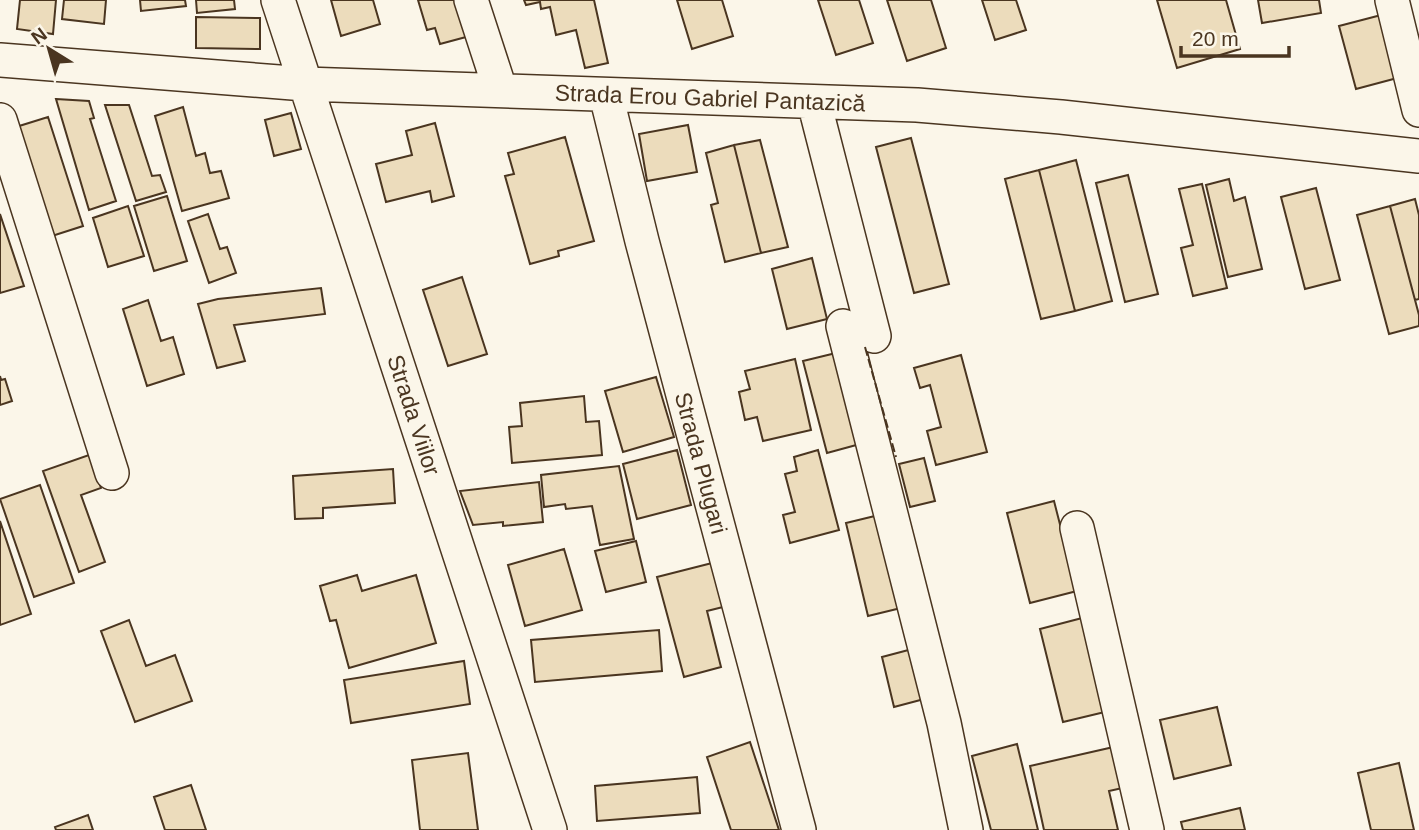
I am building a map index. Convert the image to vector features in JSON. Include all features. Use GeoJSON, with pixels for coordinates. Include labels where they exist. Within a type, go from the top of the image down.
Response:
{"type":"FeatureCollection","features":[{"type":"Feature","properties":{"kind":"street","name":"Strada Viilor"},"geometry":{"type":"LineString","coordinates":[[278,0],[550,830]]}},
{"type":"Feature","properties":{"kind":"street"},"geometry":{"type":"LineString","coordinates":[[471,0],[499,89]]}},
{"type":"Feature","properties":{"kind":"street"},"geometry":{"type":"LineString","coordinates":[[1392,0],[1419,110]]}},
{"type":"Feature","properties":{"kind":"street","name":"Strada Erou Gabriel Pantazică"},"geometry":{"type":"LineString","coordinates":[[0,60],[304,84],[917,105],[1061,117],[1419,156]]}},
{"type":"Feature","properties":{"kind":"street","name":"Strada Plugari"},"geometry":{"type":"LineString","coordinates":[[606,95],[642,241],[799,830]]}},
{"type":"Feature","properties":{"kind":"street"},"geometry":{"type":"LineString","coordinates":[[814,102],[874,336]]}},
{"type":"Feature","properties":{"kind":"street"},"geometry":{"type":"LineString","coordinates":[[0,120],[113,473]]}},
{"type":"Feature","properties":{"kind":"street"},"geometry":{"type":"LineString","coordinates":[[843,326],[944,723],[966,830]]}},
{"type":"Feature","properties":{"kind":"street"},"geometry":{"type":"LineString","coordinates":[[1077,528],[1147,830]]}},
{"type":"Feature","properties":{"kind":"building"},"geometry":{"type":"Polygon","coordinates":[[[20,0],[56,0],[53,34],[17,29],[20,0]]]}},
{"type":"Feature","properties":{"kind":"building"},"geometry":{"type":"Polygon","coordinates":[[[64,0],[106,0],[104,24],[62,19],[64,0]]]}},
{"type":"Feature","properties":{"kind":"building"},"geometry":{"type":"Polygon","coordinates":[[[140,0],[185,0],[186,6],[141,11],[140,0]]]}},
{"type":"Feature","properties":{"kind":"building"},"geometry":{"type":"Polygon","coordinates":[[[196,0],[234,0],[235,9],[197,13],[196,0]]]}},
{"type":"Feature","properties":{"kind":"building"},"geometry":{"type":"Polygon","coordinates":[[[331,0],[373,0],[380,24],[341,36],[331,0]]]}},
{"type":"Feature","properties":{"kind":"building"},"geometry":{"type":"Polygon","coordinates":[[[418,0],[455,0],[466,37],[440,44],[435,28],[427,30],[418,0]]]}},
{"type":"Feature","properties":{"kind":"building"},"geometry":{"type":"Polygon","coordinates":[[[524,0],[594,0],[608,63],[585,68],[576,30],[556,35],[550,7],[541,9],[540,2],[526,5],[524,0]]]}},
{"type":"Feature","properties":{"kind":"building"},"geometry":{"type":"Polygon","coordinates":[[[677,0],[722,0],[733,36],[692,49],[677,0]]]}},
{"type":"Feature","properties":{"kind":"building"},"geometry":{"type":"Polygon","coordinates":[[[818,0],[859,0],[873,43],[836,55],[818,0]]]}},
{"type":"Feature","properties":{"kind":"building"},"geometry":{"type":"Polygon","coordinates":[[[887,0],[931,0],[946,48],[907,61],[887,0]]]}},
{"type":"Feature","properties":{"kind":"building"},"geometry":{"type":"Polygon","coordinates":[[[982,0],[1016,0],[1026,30],[995,40],[982,0]]]}},
{"type":"Feature","properties":{"kind":"building"},"geometry":{"type":"Polygon","coordinates":[[[1157,0],[1226,0],[1240,49],[1177,68],[1157,0]]]}},
{"type":"Feature","properties":{"kind":"building"},"geometry":{"type":"Polygon","coordinates":[[[1258,0],[1319,0],[1321,13],[1262,23],[1258,0]]]}},
{"type":"Feature","properties":{"kind":"building"},"geometry":{"type":"Polygon","coordinates":[[[1385,14],[1401,77],[1356,89],[1339,26],[1385,14]]]}},
{"type":"Feature","properties":{"kind":"building"},"geometry":{"type":"Polygon","coordinates":[[[196,17],[260,18],[260,49],[196,48],[196,17]]]}},
{"type":"Feature","properties":{"kind":"building"},"geometry":{"type":"Polygon","coordinates":[[[56,99],[89,101],[94,118],[90,119],[116,201],[89,210],[56,99]]]}},
{"type":"Feature","properties":{"kind":"building"},"geometry":{"type":"Polygon","coordinates":[[[105,105],[129,105],[152,176],[160,175],[166,192],[136,201],[105,105]]]}},
{"type":"Feature","properties":{"kind":"building"},"geometry":{"type":"Polygon","coordinates":[[[183,107],[196,156],[205,153],[210,173],[221,171],[229,198],[182,211],[155,116],[183,107]]]}},
{"type":"Feature","properties":{"kind":"building"},"geometry":{"type":"Polygon","coordinates":[[[291,113],[301,149],[274,156],[265,120],[291,113]]]}},
{"type":"Feature","properties":{"kind":"building"},"geometry":{"type":"Polygon","coordinates":[[[48,117],[83,226],[52,236],[16,127],[48,117]]]}},
{"type":"Feature","properties":{"kind":"building"},"geometry":{"type":"Polygon","coordinates":[[[435,123],[454,196],[432,202],[430,191],[386,202],[376,164],[412,155],[406,131],[435,123]]]}},
{"type":"Feature","properties":{"kind":"building"},"geometry":{"type":"Polygon","coordinates":[[[688,125],[697,172],[647,181],[639,134],[688,125]]]}},
{"type":"Feature","properties":{"kind":"building"},"geometry":{"type":"Polygon","coordinates":[[[565,137],[594,241],[558,251],[559,256],[530,264],[505,176],[514,174],[508,153],[565,137]]]}},
{"type":"Feature","properties":{"kind":"building"},"geometry":{"type":"Polygon","coordinates":[[[911,138],[949,284],[914,293],[876,147],[911,138]]]}},
{"type":"Feature","properties":{"kind":"building"},"geometry":{"type":"Polygon","coordinates":[[[760,140],[788,247],[761,253],[734,145],[760,140]]]}},
{"type":"Feature","properties":{"kind":"building"},"geometry":{"type":"Polygon","coordinates":[[[734,145],[761,253],[725,262],[711,205],[718,203],[706,153],[734,145]]]}},
{"type":"Feature","properties":{"kind":"building"},"geometry":{"type":"Polygon","coordinates":[[[1076,160],[1112,301],[1075,311],[1039,170],[1076,160]]]}},
{"type":"Feature","properties":{"kind":"building"},"geometry":{"type":"Polygon","coordinates":[[[1039,170],[1075,311],[1041,319],[1005,179],[1039,170]]]}},
{"type":"Feature","properties":{"kind":"building"},"geometry":{"type":"Polygon","coordinates":[[[1128,175],[1158,294],[1125,302],[1096,183],[1128,175]]]}},
{"type":"Feature","properties":{"kind":"building"},"geometry":{"type":"Polygon","coordinates":[[[1229,179],[1234,201],[1245,197],[1262,269],[1228,277],[1206,185],[1229,179]]]}},
{"type":"Feature","properties":{"kind":"building"},"geometry":{"type":"Polygon","coordinates":[[[1202,184],[1227,288],[1193,296],[1181,248],[1193,245],[1179,189],[1202,184]]]}},
{"type":"Feature","properties":{"kind":"building"},"geometry":{"type":"Polygon","coordinates":[[[1316,188],[1340,280],[1305,289],[1281,197],[1316,188]]]}},
{"type":"Feature","properties":{"kind":"building"},"geometry":{"type":"Polygon","coordinates":[[[167,196],[187,261],[154,271],[134,206],[167,196]]]}},
{"type":"Feature","properties":{"kind":"building"},"geometry":{"type":"Polygon","coordinates":[[[1415,199],[1419,215],[1419,299],[1415,300],[1390,206],[1415,199]]]}},
{"type":"Feature","properties":{"kind":"building"},"geometry":{"type":"Polygon","coordinates":[[[128,206],[144,256],[108,267],[93,218],[128,206]]]}},
{"type":"Feature","properties":{"kind":"building"},"geometry":{"type":"Polygon","coordinates":[[[1390,206],[1419,315],[1419,326],[1389,334],[1357,215],[1390,206]]]}},
{"type":"Feature","properties":{"kind":"building"},"geometry":{"type":"Polygon","coordinates":[[[0,214],[24,286],[0,293],[0,214]]]}},
{"type":"Feature","properties":{"kind":"building"},"geometry":{"type":"Polygon","coordinates":[[[208,214],[220,249],[227,247],[236,273],[209,283],[188,221],[208,214]]]}},
{"type":"Feature","properties":{"kind":"building"},"geometry":{"type":"Polygon","coordinates":[[[812,258],[827,319],[787,329],[772,269],[812,258]]]}},
{"type":"Feature","properties":{"kind":"building"},"geometry":{"type":"Polygon","coordinates":[[[462,277],[487,354],[448,366],[423,290],[462,277]]]}},
{"type":"Feature","properties":{"kind":"building"},"geometry":{"type":"Polygon","coordinates":[[[321,288],[325,314],[234,325],[245,361],[217,368],[198,304],[218,299],[321,288]]]}},
{"type":"Feature","properties":{"kind":"building"},"geometry":{"type":"Polygon","coordinates":[[[148,300],[161,341],[173,337],[184,374],[147,386],[123,309],[148,300]]]}},
{"type":"Feature","properties":{"kind":"building"},"geometry":{"type":"Polygon","coordinates":[[[836,353],[860,444],[827,453],[803,361],[836,353]]]}},
{"type":"Feature","properties":{"kind":"building"},"geometry":{"type":"Polygon","coordinates":[[[961,355],[987,452],[936,465],[927,431],[941,427],[930,385],[920,388],[914,368],[961,355]]]}},
{"type":"Feature","properties":{"kind":"building"},"geometry":{"type":"Polygon","coordinates":[[[795,359],[811,430],[763,441],[757,417],[745,420],[739,392],[750,389],[745,371],[795,359]]]}},
{"type":"Feature","properties":{"kind":"building"},"geometry":{"type":"Polygon","coordinates":[[[0,376],[1,380],[5,379],[12,401],[0,405],[0,376]]]}},
{"type":"Feature","properties":{"kind":"building"},"geometry":{"type":"Polygon","coordinates":[[[656,377],[674,437],[623,452],[605,391],[656,377]]]}},
{"type":"Feature","properties":{"kind":"building"},"geometry":{"type":"Polygon","coordinates":[[[584,396],[586,422],[599,421],[602,455],[512,463],[509,427],[522,426],[520,403],[584,396]]]}},
{"type":"Feature","properties":{"kind":"building"},"geometry":{"type":"Polygon","coordinates":[[[677,450],[691,505],[637,519],[623,464],[677,450]]]}},
{"type":"Feature","properties":{"kind":"building"},"geometry":{"type":"Polygon","coordinates":[[[818,450],[839,530],[790,543],[783,515],[795,512],[785,474],[797,471],[794,457],[818,450]]]}},
{"type":"Feature","properties":{"kind":"building"},"geometry":{"type":"Polygon","coordinates":[[[89,455],[101,488],[81,495],[105,562],[79,572],[43,471],[89,455]]]}},
{"type":"Feature","properties":{"kind":"building"},"geometry":{"type":"Polygon","coordinates":[[[924,458],[935,501],[910,507],[899,464],[924,458]]]}},
{"type":"Feature","properties":{"kind":"building"},"geometry":{"type":"Polygon","coordinates":[[[619,466],[634,539],[600,545],[592,506],[566,509],[565,504],[544,507],[541,475],[619,466]]]}},
{"type":"Feature","properties":{"kind":"building"},"geometry":{"type":"Polygon","coordinates":[[[393,469],[395,503],[323,508],[323,518],[295,519],[293,476],[393,469]]]}},
{"type":"Feature","properties":{"kind":"building"},"geometry":{"type":"Polygon","coordinates":[[[539,482],[543,522],[503,526],[503,522],[473,525],[460,491],[539,482]]]}},
{"type":"Feature","properties":{"kind":"building"},"geometry":{"type":"Polygon","coordinates":[[[40,485],[74,583],[34,597],[0,499],[40,485]]]}},
{"type":"Feature","properties":{"kind":"building"},"geometry":{"type":"Polygon","coordinates":[[[1054,501],[1077,591],[1030,603],[1007,513],[1054,501]]]}},
{"type":"Feature","properties":{"kind":"building"},"geometry":{"type":"Polygon","coordinates":[[[879,515],[901,608],[868,616],[846,523],[879,515]]]}},
{"type":"Feature","properties":{"kind":"building"},"geometry":{"type":"Polygon","coordinates":[[[0,521],[31,614],[0,625],[0,521]]]}},
{"type":"Feature","properties":{"kind":"building"},"geometry":{"type":"Polygon","coordinates":[[[636,541],[646,582],[606,592],[595,551],[636,541]]]}},
{"type":"Feature","properties":{"kind":"building"},"geometry":{"type":"Polygon","coordinates":[[[564,549],[582,610],[525,626],[508,565],[564,549]]]}},
{"type":"Feature","properties":{"kind":"building"},"geometry":{"type":"Polygon","coordinates":[[[720,561],[731,605],[707,611],[721,667],[684,677],[657,577],[720,561]]]}},
{"type":"Feature","properties":{"kind":"building"},"geometry":{"type":"Polygon","coordinates":[[[357,575],[362,591],[416,575],[436,643],[349,668],[336,620],[330,621],[320,586],[357,575]]]}},
{"type":"Feature","properties":{"kind":"building"},"geometry":{"type":"Polygon","coordinates":[[[1086,617],[1109,711],[1063,722],[1040,629],[1086,617]]]}},
{"type":"Feature","properties":{"kind":"building"},"geometry":{"type":"Polygon","coordinates":[[[129,620],[146,666],[175,655],[192,701],[135,722],[101,631],[129,620]]]}},
{"type":"Feature","properties":{"kind":"building"},"geometry":{"type":"Polygon","coordinates":[[[659,630],[662,671],[535,682],[531,640],[659,630]]]}},
{"type":"Feature","properties":{"kind":"building"},"geometry":{"type":"Polygon","coordinates":[[[916,648],[928,698],[894,707],[882,657],[916,648]]]}},
{"type":"Feature","properties":{"kind":"building"},"geometry":{"type":"Polygon","coordinates":[[[464,661],[470,704],[351,723],[344,680],[464,661]]]}},
{"type":"Feature","properties":{"kind":"building"},"geometry":{"type":"Polygon","coordinates":[[[1217,707],[1231,765],[1174,779],[1160,720],[1217,707]]]}},
{"type":"Feature","properties":{"kind":"building"},"geometry":{"type":"Polygon","coordinates":[[[750,742],[779,830],[731,830],[707,757],[750,742]]]}},
{"type":"Feature","properties":{"kind":"building"},"geometry":{"type":"Polygon","coordinates":[[[1017,744],[1038,830],[991,830],[972,756],[1017,744]]]}},
{"type":"Feature","properties":{"kind":"building"},"geometry":{"type":"Polygon","coordinates":[[[1118,746],[1127,787],[1109,791],[1118,830],[1044,830],[1030,766],[1118,746]]]}},
{"type":"Feature","properties":{"kind":"building"},"geometry":{"type":"Polygon","coordinates":[[[468,753],[478,830],[420,830],[412,760],[468,753]]]}},
{"type":"Feature","properties":{"kind":"building"},"geometry":{"type":"Polygon","coordinates":[[[1399,763],[1414,830],[1371,830],[1358,773],[1399,763]]]}},
{"type":"Feature","properties":{"kind":"building"},"geometry":{"type":"Polygon","coordinates":[[[697,777],[700,813],[597,821],[595,786],[697,777]]]}},
{"type":"Feature","properties":{"kind":"building"},"geometry":{"type":"Polygon","coordinates":[[[191,785],[206,830],[165,830],[154,797],[191,785]]]}},
{"type":"Feature","properties":{"kind":"building"},"geometry":{"type":"Polygon","coordinates":[[[1240,808],[1245,830],[1183,830],[1181,822],[1240,808]]]}},
{"type":"Feature","properties":{"kind":"building"},"geometry":{"type":"Polygon","coordinates":[[[88,815],[93,830],[56,830],[55,827],[88,815]]]}},
{"type":"Feature","properties":{"kind":"fence"},"geometry":{"type":"LineString","coordinates":[[865,347],[896,457]]}}]}
